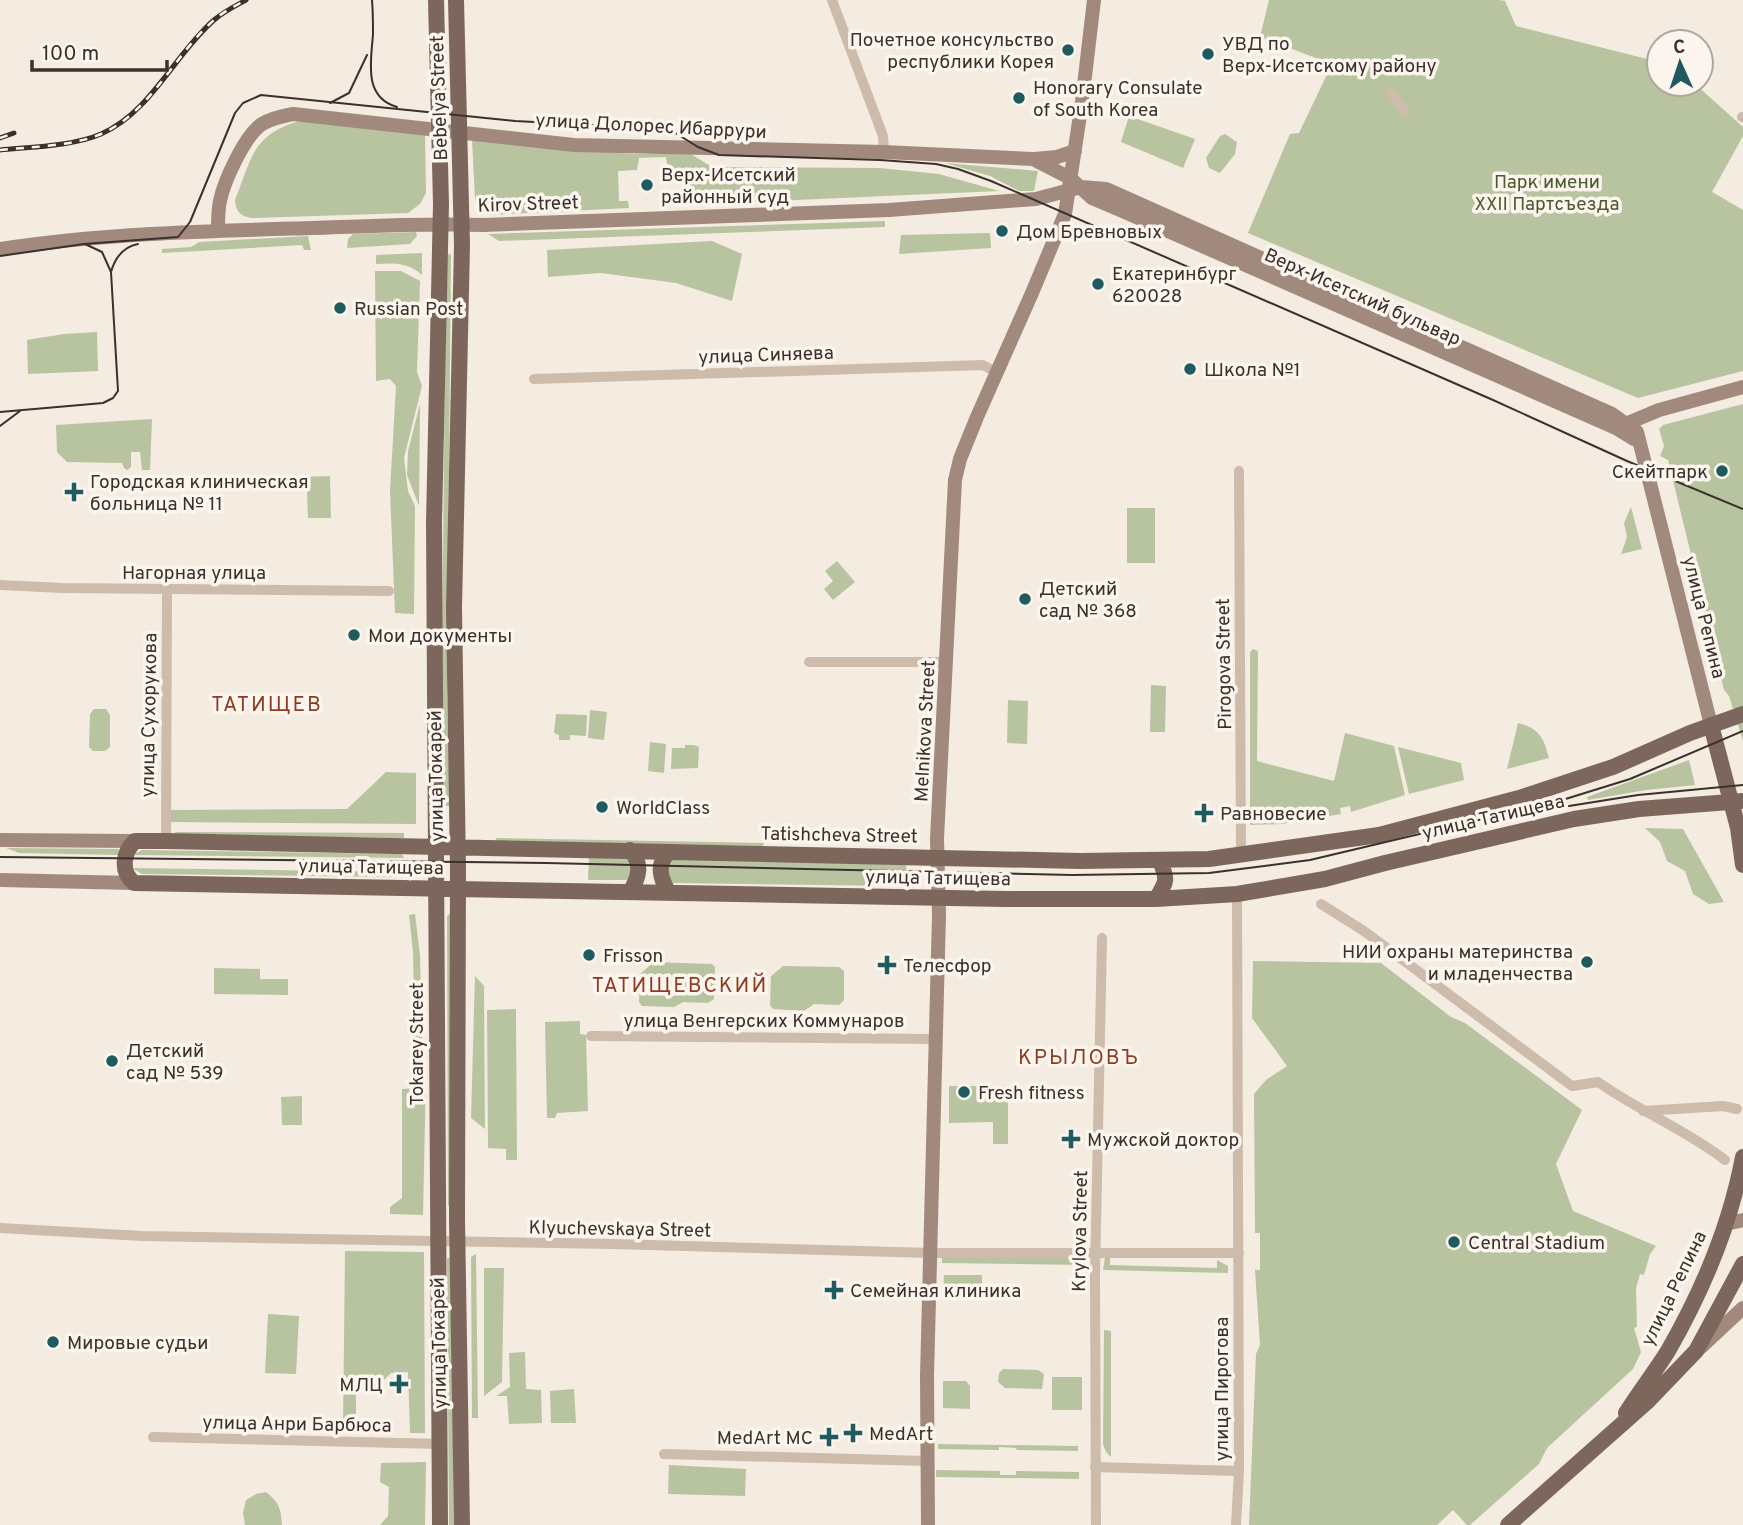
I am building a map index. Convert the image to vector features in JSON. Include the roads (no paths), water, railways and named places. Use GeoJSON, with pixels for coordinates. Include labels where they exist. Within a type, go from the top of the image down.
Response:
{"type":"FeatureCollection","features":[{"type":"Feature","properties":{"kind":"main road","name":"улица Токарей"},"geometry":{"type":"LineString","coordinates":[[435,847],[434,522],[440,224],[436,0]]}},
{"type":"Feature","properties":{"kind":"main road","name":"Bebelya Street"},"geometry":{"type":"LineString","coordinates":[[456,0],[462,194]]}},
{"type":"Feature","properties":{"kind":"main road"},"geometry":{"type":"LineString","coordinates":[[1094,0],[1075,151],[1077,172],[1090,182],[1619,421],[1743,387]]}},
{"type":"Feature","properties":{"kind":"main road","name":"улица Долорес Ибаррури"},"geometry":{"type":"LineString","coordinates":[[218,229],[220,201],[250,135],[260,125],[275,117],[293,114],[574,145],[884,152],[1038,162],[1060,191]]}},
{"type":"Feature","properties":{"kind":"main road"},"geometry":{"type":"LineString","coordinates":[[1038,162],[1075,151]]}},
{"type":"Feature","properties":{"kind":"main road"},"geometry":{"type":"LineString","coordinates":[[1065,214],[1060,203],[1060,191],[1075,151]]}},
{"type":"Feature","properties":{"kind":"main road"},"geometry":{"type":"LineString","coordinates":[[1038,162],[1051,173],[1051,186],[1060,191],[1106,189]]}},
{"type":"Feature","properties":{"kind":"main road","name":"Верх-Исетский бульвар"},"geometry":{"type":"LineString","coordinates":[[1060,191],[1092,198],[1619,421]]}},
{"type":"Feature","properties":{"kind":"main road","name":"Melnikova Street"},"geometry":{"type":"LineString","coordinates":[[928,1525],[927,1461],[939,898],[937,839],[957,469],[1065,214],[1060,191]]}},
{"type":"Feature","properties":{"kind":"main road","name":"Kirov Street"},"geometry":{"type":"LineString","coordinates":[[0,249],[112,235],[218,229],[889,210],[1060,191]]}},
{"type":"Feature","properties":{"kind":"main road","name":"улица Токарей"},"geometry":{"type":"LineString","coordinates":[[462,194],[454,608],[458,889],[457,1243],[462,1525]]}},
{"type":"Feature","properties":{"kind":"main road"},"geometry":{"type":"LineString","coordinates":[[1065,214],[1080,197],[1092,198]]}},
{"type":"Feature","properties":{"kind":"main road"},"geometry":{"type":"LineString","coordinates":[[1641,447],[1642,425],[1653,412]]}},
{"type":"Feature","properties":{"kind":"main road","name":"улица Репина"},"geometry":{"type":"LineString","coordinates":[[1619,421],[1637,432],[1711,725],[1738,802],[1743,865]]}},
{"type":"Feature","properties":{"kind":"main road","name":"Tatishcheva Street"},"geometry":{"type":"LineString","coordinates":[[435,847],[1080,862],[1160,861],[1241,855],[1349,840],[1446,819],[1620,764],[1743,714]]}},
{"type":"Feature","properties":{"kind":"main road","name":"улица Татищева"},"geometry":{"type":"LineString","coordinates":[[0,880],[939,898],[1156,899],[1237,894],[1325,879],[1574,818],[1738,802]]}},
{"type":"Feature","properties":{"kind":"main road","name":"улица Татищева"},"geometry":{"type":"LineString","coordinates":[[0,840],[435,847]]}},
{"type":"Feature","properties":{"kind":"main road"},"geometry":{"type":"LineString","coordinates":[[134,883],[126,873],[125,858],[129,846],[135,841]]}},
{"type":"Feature","properties":{"kind":"main road","name":"Tokarey Street"},"geometry":{"type":"LineString","coordinates":[[435,847],[437,1242]]}},
{"type":"Feature","properties":{"kind":"main road"},"geometry":{"type":"LineString","coordinates":[[630,850],[636,857],[639,869],[630,892]]}},
{"type":"Feature","properties":{"kind":"main road"},"geometry":{"type":"LineString","coordinates":[[669,852],[663,858],[660,873],[669,893]]}},
{"type":"Feature","properties":{"kind":"main road"},"geometry":{"type":"LineString","coordinates":[[1156,899],[1166,882],[1160,861]]}},
{"type":"Feature","properties":{"kind":"main road","name":"улица Репина"},"geometry":{"type":"LineString","coordinates":[[1618,1427],[1666,1353],[1708,1272],[1727,1224],[1743,1157]]}},
{"type":"Feature","properties":{"kind":"main road"},"geometry":{"type":"LineString","coordinates":[[1727,1224],[1743,1220]]}},
{"type":"Feature","properties":{"kind":"main road","name":"улица Токарей"},"geometry":{"type":"LineString","coordinates":[[437,1242],[440,1525]]}},
{"type":"Feature","properties":{"kind":"main road","name":"улица Репина"},"geometry":{"type":"LineString","coordinates":[[1696,1351],[1743,1264]]}},
{"type":"Feature","properties":{"kind":"main road","name":"улица Репина"},"geometry":{"type":"LineString","coordinates":[[1508,1525],[1648,1401],[1696,1351],[1743,1308]]}},
{"type":"Feature","properties":{"kind":"street"},"geometry":{"type":"LineString","coordinates":[[832,0],[883,136],[884,152]]}},
{"type":"Feature","properties":{"kind":"street"},"geometry":{"type":"LineString","coordinates":[[1390,93],[1406,112]]}},
{"type":"Feature","properties":{"kind":"street","name":"улица Синяева"},"geometry":{"type":"LineString","coordinates":[[534,379],[983,365],[997,373]]}},
{"type":"Feature","properties":{"kind":"street","name":"Pirogova Street"},"geometry":{"type":"LineString","coordinates":[[1240,471],[1241,855]]}},
{"type":"Feature","properties":{"kind":"street","name":"Нагорная улица"},"geometry":{"type":"LineString","coordinates":[[0,585],[167,590],[388,591]]}},
{"type":"Feature","properties":{"kind":"street","name":"улица Сухорукова"},"geometry":{"type":"LineString","coordinates":[[166,841],[167,590]]}},
{"type":"Feature","properties":{"kind":"street"},"geometry":{"type":"LineString","coordinates":[[809,662],[946,662]]}},
{"type":"Feature","properties":{"kind":"street"},"geometry":{"type":"LineString","coordinates":[[1237,894],[1239,1253]]}},
{"type":"Feature","properties":{"kind":"street"},"geometry":{"type":"LineString","coordinates":[[1321,904],[1364,931],[1572,1086],[1598,1082],[1643,1111],[1703,1143],[1726,1160]]}},
{"type":"Feature","properties":{"kind":"street","name":"Krylova Street"},"geometry":{"type":"LineString","coordinates":[[1096,1525],[1096,1252],[1102,938]]}},
{"type":"Feature","properties":{"kind":"street","name":"улица Венгерских Коммунаров"},"geometry":{"type":"LineString","coordinates":[[591,1036],[936,1039]]}},
{"type":"Feature","properties":{"kind":"street"},"geometry":{"type":"LineString","coordinates":[[1643,1111],[1723,1106],[1737,1109]]}},
{"type":"Feature","properties":{"kind":"street","name":"Klyuchevskaya Street"},"geometry":{"type":"LineString","coordinates":[[0,1228],[142,1236],[625,1244],[931,1253],[1239,1253]]}},
{"type":"Feature","properties":{"kind":"street","name":"улица Пирогова"},"geometry":{"type":"LineString","coordinates":[[1236,1525],[1239,1471],[1239,1253]]}},
{"type":"Feature","properties":{"kind":"street","name":"улица Анри Барбюса"},"geometry":{"type":"LineString","coordinates":[[153,1437],[440,1444]]}},
{"type":"Feature","properties":{"kind":"street"},"geometry":{"type":"LineString","coordinates":[[664,1454],[927,1461]]}},
{"type":"Feature","properties":{"kind":"street"},"geometry":{"type":"LineString","coordinates":[[1095,1467],[1239,1471]]}},
{"type":"Feature","properties":{"kind":"tram line"},"geometry":{"type":"LineString","coordinates":[[372,0],[371,67],[374,87],[386,102],[397,107]]}},
{"type":"Feature","properties":{"kind":"tram line"},"geometry":{"type":"LineString","coordinates":[[330,103],[349,93],[367,55]]}},
{"type":"Feature","properties":{"kind":"tram line"},"geometry":{"type":"LineString","coordinates":[[0,256],[84,244],[178,237],[190,222],[235,113],[243,103],[261,95],[515,121],[669,129],[698,147],[719,155],[936,164],[991,181],[1627,461],[1743,509]]}},
{"type":"Feature","properties":{"kind":"tram line"},"geometry":{"type":"LineString","coordinates":[[0,412],[103,403],[113,398],[118,391],[111,272],[102,252],[85,244]]}},
{"type":"Feature","properties":{"kind":"tram line"},"geometry":{"type":"LineString","coordinates":[[111,272],[120,254],[138,244]]}},
{"type":"Feature","properties":{"kind":"tram line"},"geometry":{"type":"LineString","coordinates":[[0,426],[20,411]]}},
{"type":"Feature","properties":{"kind":"tram line"},"geometry":{"type":"LineString","coordinates":[[0,857],[546,863],[1072,875],[1209,873],[1310,860],[1559,801],[1630,779],[1743,731]]}},
{"type":"Feature","properties":{"kind":"tram line"},"geometry":{"type":"LineString","coordinates":[[1569,806],[1638,795],[1743,785]]}},
{"type":"Feature","properties":{"kind":"railway"},"geometry":{"type":"LineString","coordinates":[[0,150],[78,141],[101,134],[119,124],[148,97],[186,49],[214,20],[246,0]]}},
{"type":"Feature","properties":{"kind":"railway"},"geometry":{"type":"LineString","coordinates":[[0,138],[14,133]]}},
{"type":"Feature","properties":{"kind":"place","name":"Почетное консульство республики Корея"},"geometry":{"type":"Point","coordinates":[1068,50]}},
{"type":"Feature","properties":{"kind":"place","name":"УВД по Верх-Исетскому району"},"geometry":{"type":"Point","coordinates":[1208,54]}},
{"type":"Feature","properties":{"kind":"place","name":"Honorary Consulate of South Korea"},"geometry":{"type":"Point","coordinates":[1019,98]}},
{"type":"Feature","properties":{"kind":"place","name":"Верх-Исетский районный суд"},"geometry":{"type":"Point","coordinates":[647,185]}},
{"type":"Feature","properties":{"kind":"place","name":"Дом Бревновых"},"geometry":{"type":"Point","coordinates":[1002,231]}},
{"type":"Feature","properties":{"kind":"place","name":"Екатеринбург 620028"},"geometry":{"type":"Point","coordinates":[1098,284]}},
{"type":"Feature","properties":{"kind":"place","name":"Russian Post"},"geometry":{"type":"Point","coordinates":[340,308]}},
{"type":"Feature","properties":{"kind":"place","name":"Школа №1"},"geometry":{"type":"Point","coordinates":[1190,369]}},
{"type":"Feature","properties":{"kind":"place","name":"Скейтпарк"},"geometry":{"type":"Point","coordinates":[1722,471]}},
{"type":"Feature","properties":{"kind":"place","name":"Городская клиническая больница № 11"},"geometry":{"type":"Point","coordinates":[74,492]}},
{"type":"Feature","properties":{"kind":"place","name":"Детский сад № 368"},"geometry":{"type":"Point","coordinates":[1025,599]}},
{"type":"Feature","properties":{"kind":"place","name":"Мои документы"},"geometry":{"type":"Point","coordinates":[354,635]}},
{"type":"Feature","properties":{"kind":"place","name":"WorldClass"},"geometry":{"type":"Point","coordinates":[602,807]}},
{"type":"Feature","properties":{"kind":"place","name":"Равновесие"},"geometry":{"type":"Point","coordinates":[1204,813]}},
{"type":"Feature","properties":{"kind":"place","name":"Frisson"},"geometry":{"type":"Point","coordinates":[589,955]}},
{"type":"Feature","properties":{"kind":"place","name":"НИИ охраны материнства и младенчества"},"geometry":{"type":"Point","coordinates":[1587,962]}},
{"type":"Feature","properties":{"kind":"place","name":"Телесфор"},"geometry":{"type":"Point","coordinates":[887,965]}},
{"type":"Feature","properties":{"kind":"place","name":"Детский сад № 539"},"geometry":{"type":"Point","coordinates":[112,1061]}},
{"type":"Feature","properties":{"kind":"place","name":"Fresh fitness"},"geometry":{"type":"Point","coordinates":[964,1092]}},
{"type":"Feature","properties":{"kind":"place","name":"Мужской доктор"},"geometry":{"type":"Point","coordinates":[1071,1139]}},
{"type":"Feature","properties":{"kind":"place","name":"Central Stadium"},"geometry":{"type":"Point","coordinates":[1454,1242]}},
{"type":"Feature","properties":{"kind":"place","name":"Семейная клиника"},"geometry":{"type":"Point","coordinates":[834,1290]}},
{"type":"Feature","properties":{"kind":"place","name":"Мировые судьи"},"geometry":{"type":"Point","coordinates":[53,1342]}},
{"type":"Feature","properties":{"kind":"place","name":"МЛЦ"},"geometry":{"type":"Point","coordinates":[399,1384]}},
{"type":"Feature","properties":{"kind":"place","name":"MedArt"},"geometry":{"type":"Point","coordinates":[853,1433]}},
{"type":"Feature","properties":{"kind":"place","name":"MedArt MC"},"geometry":{"type":"Point","coordinates":[829,1437]}},
{"type":"Feature","properties":{"kind":"district","name":"ТАТИЩЕВ"},"geometry":{"type":"Point","coordinates":[267,704]}},
{"type":"Feature","properties":{"kind":"district","name":"ТАТИЩЕВСКИЙ"},"geometry":{"type":"Point","coordinates":[680,985]}},
{"type":"Feature","properties":{"kind":"district","name":"КРЫЛОВЪ"},"geometry":{"type":"Point","coordinates":[1079,1057]}},
{"type":"Feature","properties":{"kind":"park label","name":"Парк имени XXII Партсъезда"},"geometry":{"type":"Point","coordinates":[1547,192]}}]}
